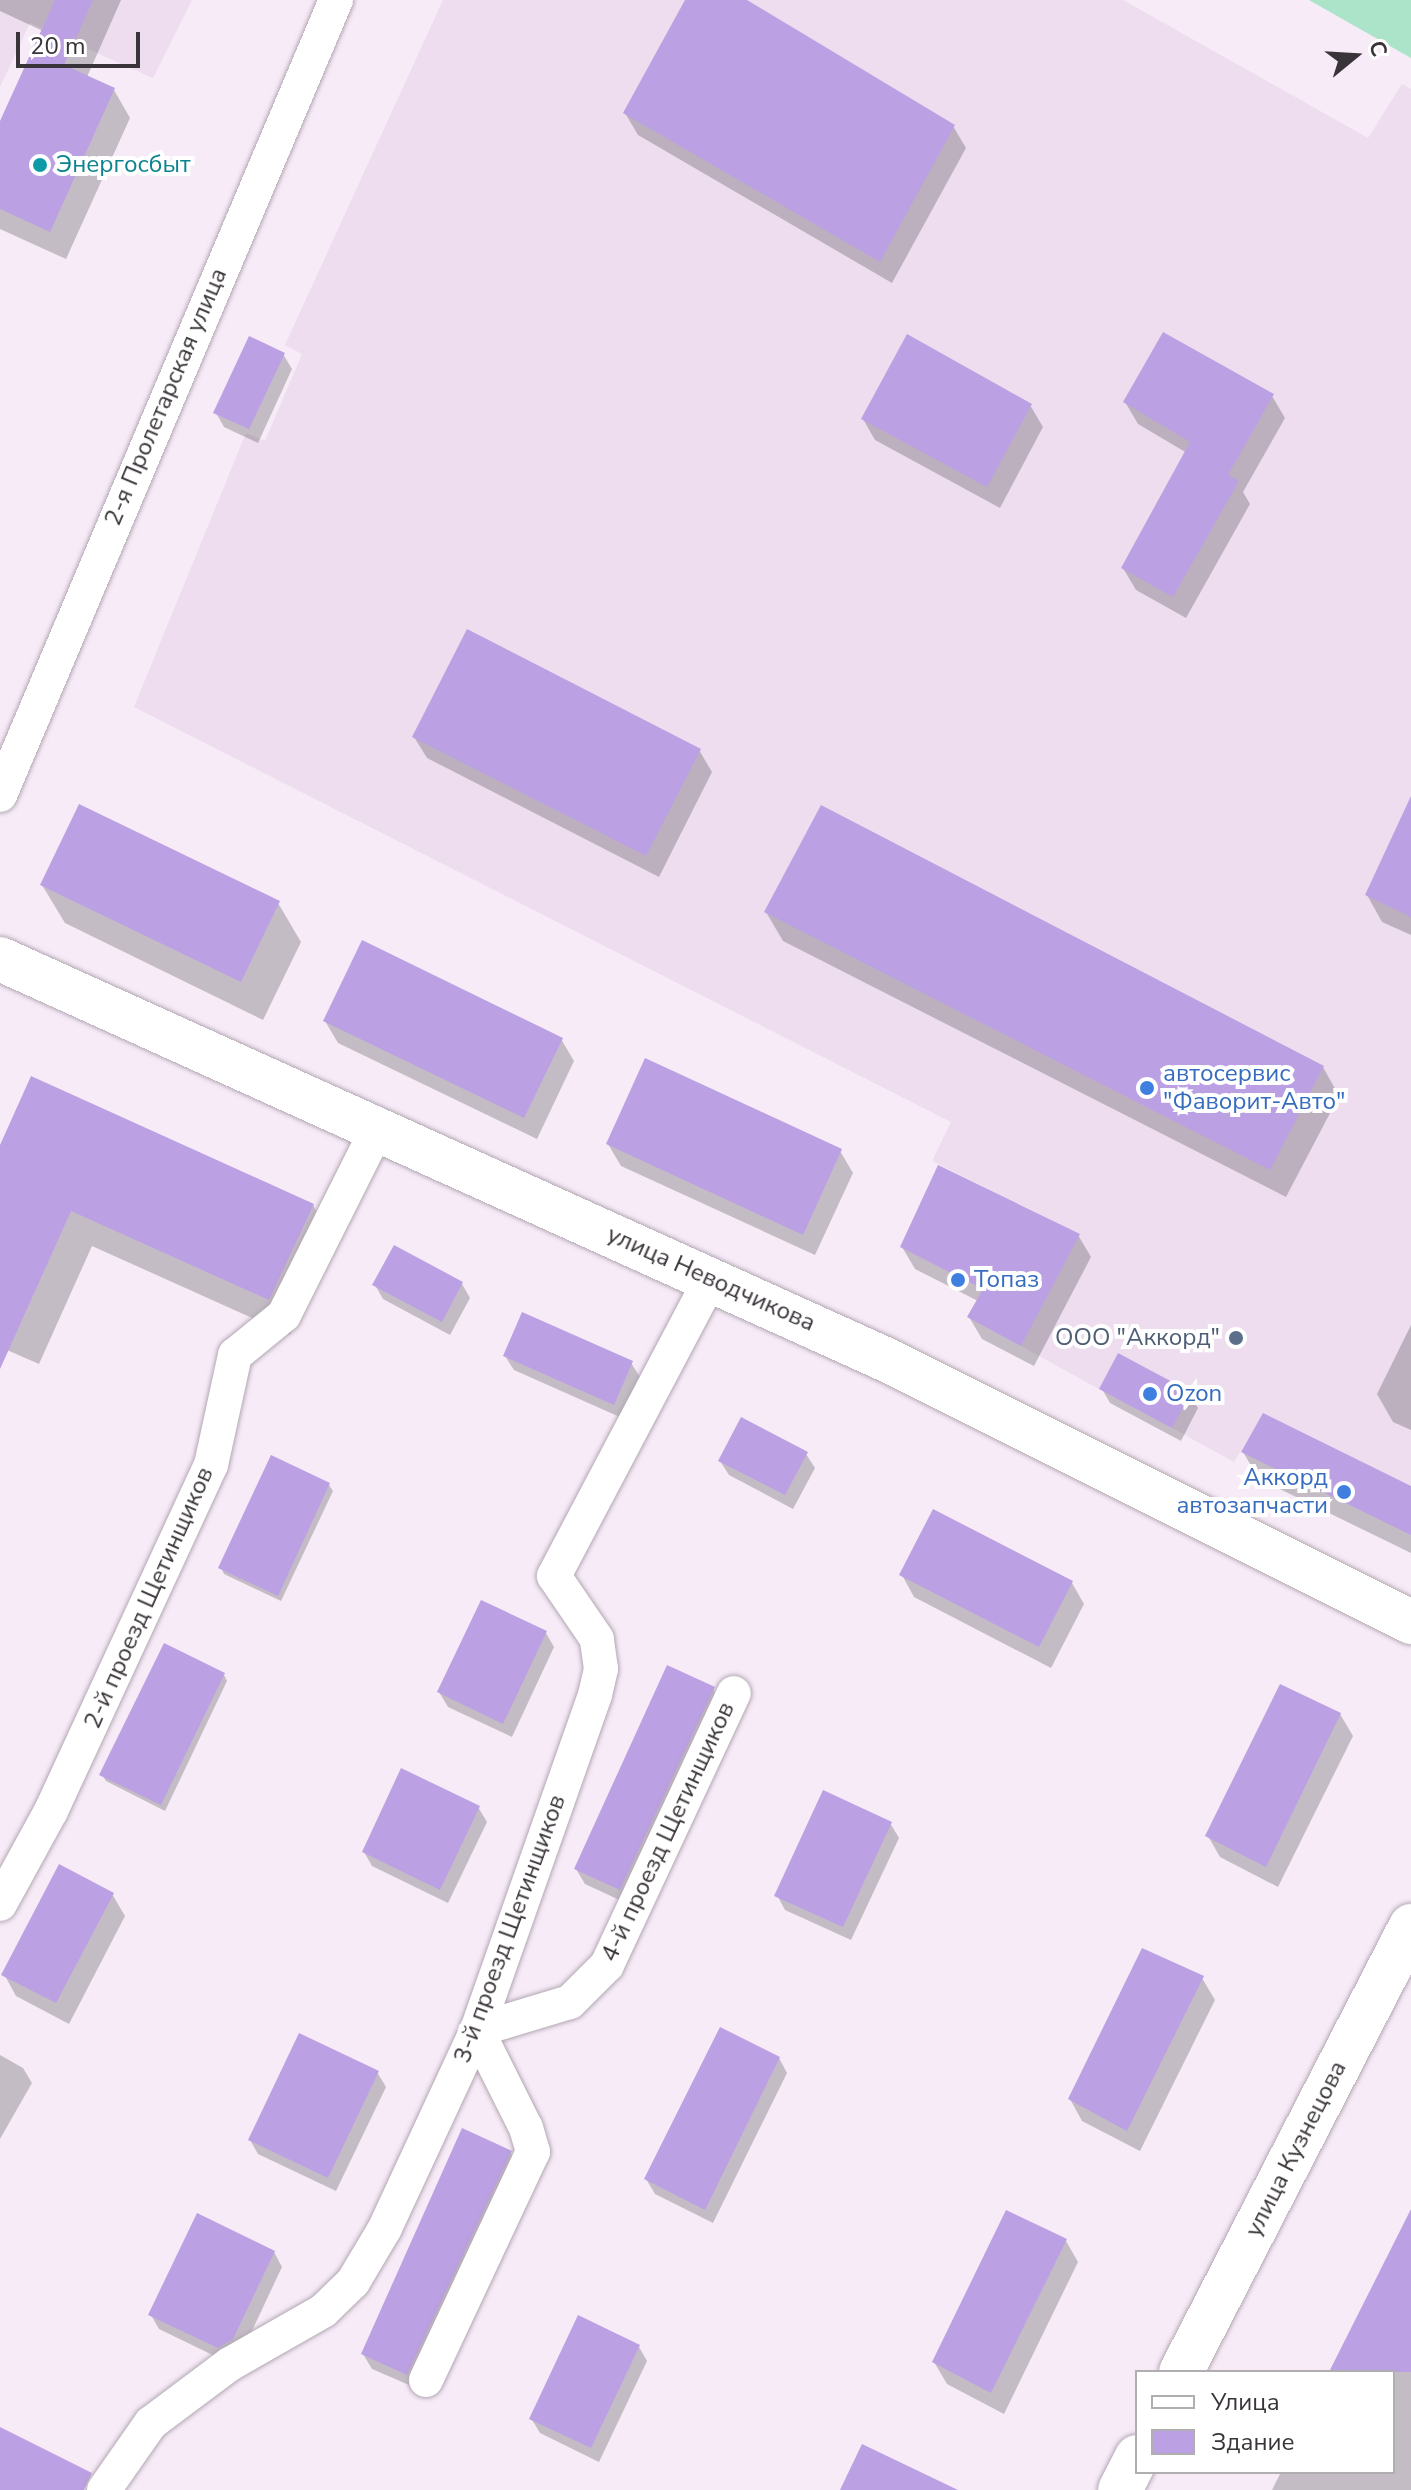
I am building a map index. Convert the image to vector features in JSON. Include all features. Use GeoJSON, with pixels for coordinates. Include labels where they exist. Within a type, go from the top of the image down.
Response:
{"type":"FeatureCollection","features":[{"type":"Feature","properties":{"kind":"main road","name":"улица Неводчикова"},"geometry":{"type":"LineString","coordinates":[[0,959],[378,1127],[889,1361],[1411,1622]]}},
{"type":"Feature","properties":{"kind":"main road","name":"улица Кузнецова"},"geometry":{"type":"LineString","coordinates":[[1182,2370],[1411,1926]]}},
{"type":"Feature","properties":{"kind":"main road"},"geometry":{"type":"LineString","coordinates":[[1120,2490],[1135,2461]]}},
{"type":"Feature","properties":{"kind":"street","name":"2-я Пролетарская улица"},"geometry":{"type":"LineString","coordinates":[[0,795],[336,0]]}},
{"type":"Feature","properties":{"kind":"street","name":"2-й проезд Щетинщиков"},"geometry":{"type":"LineString","coordinates":[[0,1904],[51,1811],[211,1465],[235,1355],[284,1315],[378,1127]]}},
{"type":"Feature","properties":{"kind":"street","name":"3-й проезд Щетинщиков"},"geometry":{"type":"LineString","coordinates":[[104,2490],[151,2423],[230,2364],[323,2311],[353,2282],[385,2228],[477,2030],[601,1669],[597,1639],[554,1576],[710,1280]]}},
{"type":"Feature","properties":{"kind":"street","name":"4-й проезд Щетинщиков"},"geometry":{"type":"LineString","coordinates":[[477,2030],[570,2002],[607,1965],[734,1693]]}},
{"type":"Feature","properties":{"kind":"street"},"geometry":{"type":"LineString","coordinates":[[426,2380],[533,2152],[526,2128],[477,2030]]}},
{"type":"Feature","properties":{"kind":"shaded area"},"geometry":{"type":"Polygon","coordinates":[[[0,0],[192,0],[153,78],[30,23],[0,87],[0,0]]]}},
{"type":"Feature","properties":{"kind":"shaded area"},"geometry":{"type":"Polygon","coordinates":[[[443,0],[1123,0],[1368,138],[1402,84],[1411,89],[1411,1486],[1263,1414],[1234,1462],[1172,1428],[1190,1392],[1118,1353],[1099,1389],[1021,1346],[1079,1234],[932,1161],[951,1122],[134,707],[246,433],[265,441],[302,354],[285,345],[443,0]]]}},
{"type":"Feature","properties":{"kind":"green space"},"geometry":{"type":"Polygon","coordinates":[[[1309,0],[1411,0],[1411,58],[1309,0]]]}},
{"type":"Feature","properties":{"kind":"building","name":"Энергосбыт"},"geometry":{"type":"Polygon","coordinates":[[[55,0],[93,0],[64,65],[115,88],[50,232],[0,209],[0,121],[55,0]]]}},
{"type":"Feature","properties":{"kind":"building"},"geometry":{"type":"Polygon","coordinates":[[[685,0],[747,0],[955,125],[880,262],[623,113],[685,0]]]}},
{"type":"Feature","properties":{"kind":"building"},"geometry":{"type":"Polygon","coordinates":[[[1163,332],[1274,394],[1228,475],[1239,481],[1173,597],[1121,568],[1190,442],[1123,402],[1163,332]]]}},
{"type":"Feature","properties":{"kind":"building"},"geometry":{"type":"Polygon","coordinates":[[[907,334],[1032,404],[987,487],[861,419],[907,334]]]}},
{"type":"Feature","properties":{"kind":"building"},"geometry":{"type":"Polygon","coordinates":[[[249,336],[285,353],[249,429],[213,413],[249,336]]]}},
{"type":"Feature","properties":{"kind":"building"},"geometry":{"type":"Polygon","coordinates":[[[467,629],[701,749],[646,856],[412,737],[467,629]]]}},
{"type":"Feature","properties":{"kind":"building"},"geometry":{"type":"Polygon","coordinates":[[[1411,796],[1411,917],[1365,895],[1411,796]]]}},
{"type":"Feature","properties":{"kind":"building"},"geometry":{"type":"Polygon","coordinates":[[[79,804],[280,901],[241,982],[40,885],[79,804]]]}},
{"type":"Feature","properties":{"kind":"building"},"geometry":{"type":"Polygon","coordinates":[[[821,805],[1324,1066],[1270,1170],[764,912],[821,805]]]}},
{"type":"Feature","properties":{"kind":"building"},"geometry":{"type":"Polygon","coordinates":[[[362,940],[563,1038],[524,1118],[323,1021],[362,940]]]}},
{"type":"Feature","properties":{"kind":"building"},"geometry":{"type":"Polygon","coordinates":[[[645,1058],[842,1149],[803,1235],[606,1144],[645,1058]]]}},
{"type":"Feature","properties":{"kind":"building"},"geometry":{"type":"Polygon","coordinates":[[[31,1076],[314,1204],[269,1300],[71,1211],[0,1369],[0,1145],[31,1076]]]}},
{"type":"Feature","properties":{"kind":"building"},"geometry":{"type":"Polygon","coordinates":[[[938,1165],[1080,1234],[1021,1346],[967,1317],[983,1289],[900,1247],[938,1165]]]}},
{"type":"Feature","properties":{"kind":"building"},"geometry":{"type":"Polygon","coordinates":[[[394,1245],[463,1282],[442,1322],[372,1285],[394,1245]]]}},
{"type":"Feature","properties":{"kind":"building"},"geometry":{"type":"Polygon","coordinates":[[[522,1312],[633,1361],[614,1405],[503,1356],[522,1312]]]}},
{"type":"Feature","properties":{"kind":"building"},"geometry":{"type":"Polygon","coordinates":[[[1118,1353],[1191,1392],[1172,1428],[1099,1389],[1118,1353]]]}},
{"type":"Feature","properties":{"kind":"building"},"geometry":{"type":"Polygon","coordinates":[[[1263,1413],[1411,1486],[1411,1535],[1241,1452],[1263,1413]]]}},
{"type":"Feature","properties":{"kind":"building"},"geometry":{"type":"Polygon","coordinates":[[[741,1417],[808,1452],[785,1495],[718,1461],[741,1417]]]}},
{"type":"Feature","properties":{"kind":"building"},"geometry":{"type":"Polygon","coordinates":[[[271,1455],[330,1483],[278,1596],[218,1568],[271,1455]]]}},
{"type":"Feature","properties":{"kind":"building"},"geometry":{"type":"Polygon","coordinates":[[[933,1509],[1073,1581],[1039,1647],[899,1575],[933,1509]]]}},
{"type":"Feature","properties":{"kind":"building"},"geometry":{"type":"Polygon","coordinates":[[[481,1600],[547,1631],[503,1724],[437,1692],[481,1600]]]}},
{"type":"Feature","properties":{"kind":"building"},"geometry":{"type":"Polygon","coordinates":[[[164,1643],[225,1673],[161,1805],[99,1775],[164,1643]]]}},
{"type":"Feature","properties":{"kind":"building"},"geometry":{"type":"Polygon","coordinates":[[[667,1665],[715,1687],[620,1890],[574,1869],[667,1665]]]}},
{"type":"Feature","properties":{"kind":"building"},"geometry":{"type":"Polygon","coordinates":[[[1280,1684],[1341,1713],[1266,1867],[1205,1836],[1280,1684]]]}},
{"type":"Feature","properties":{"kind":"building"},"geometry":{"type":"Polygon","coordinates":[[[401,1768],[480,1806],[440,1890],[362,1852],[401,1768]]]}},
{"type":"Feature","properties":{"kind":"building"},"geometry":{"type":"Polygon","coordinates":[[[823,1790],[892,1822],[843,1927],[774,1896],[823,1790]]]}},
{"type":"Feature","properties":{"kind":"building"},"geometry":{"type":"Polygon","coordinates":[[[59,1864],[114,1893],[56,2003],[1,1975],[59,1864]]]}},
{"type":"Feature","properties":{"kind":"building"},"geometry":{"type":"Polygon","coordinates":[[[1142,1948],[1204,1976],[1127,2131],[1068,2099],[1142,1948]]]}},
{"type":"Feature","properties":{"kind":"building"},"geometry":{"type":"Polygon","coordinates":[[[720,2027],[780,2057],[705,2210],[644,2179],[720,2027]]]}},
{"type":"Feature","properties":{"kind":"building"},"geometry":{"type":"Polygon","coordinates":[[[299,2033],[379,2071],[328,2178],[248,2140],[299,2033]]]}},
{"type":"Feature","properties":{"kind":"building"},"geometry":{"type":"Polygon","coordinates":[[[462,2128],[512,2151],[407,2375],[361,2354],[462,2128]]]}},
{"type":"Feature","properties":{"kind":"building"},"geometry":{"type":"Polygon","coordinates":[[[1411,2209],[1411,2372],[1330,2370],[1411,2209]]]}},
{"type":"Feature","properties":{"kind":"building"},"geometry":{"type":"Polygon","coordinates":[[[1006,2210],[1067,2239],[991,2393],[932,2362],[1006,2210]]]}},
{"type":"Feature","properties":{"kind":"building"},"geometry":{"type":"Polygon","coordinates":[[[197,2213],[275,2251],[233,2339],[218,2348],[148,2315],[197,2213]]]}},
{"type":"Feature","properties":{"kind":"building"},"geometry":{"type":"Polygon","coordinates":[[[578,2315],[640,2345],[591,2448],[529,2419],[578,2315]]]}},
{"type":"Feature","properties":{"kind":"building"},"geometry":{"type":"Polygon","coordinates":[[[0,2427],[92,2473],[84,2490],[0,2490],[0,2427]]]}},
{"type":"Feature","properties":{"kind":"building"},"geometry":{"type":"Polygon","coordinates":[[[862,2444],[958,2490],[840,2490],[862,2444]]]}},
{"type":"Feature","properties":{"kind":"place","name":"Энергосбыт"},"geometry":{"type":"Point","coordinates":[40,165]}},
{"type":"Feature","properties":{"kind":"place","name":"автосервис \"Фаворит-Авто\""},"geometry":{"type":"Point","coordinates":[1147,1088]}},
{"type":"Feature","properties":{"kind":"place","name":"Топаз"},"geometry":{"type":"Point","coordinates":[958,1280]}},
{"type":"Feature","properties":{"kind":"place","name":"ООО \"Аккорд\""},"geometry":{"type":"Point","coordinates":[1236,1338]}},
{"type":"Feature","properties":{"kind":"place","name":"Ozon"},"geometry":{"type":"Point","coordinates":[1150,1394]}},
{"type":"Feature","properties":{"kind":"place","name":"Аккорд автозапчасти"},"geometry":{"type":"Point","coordinates":[1344,1492]}}]}
